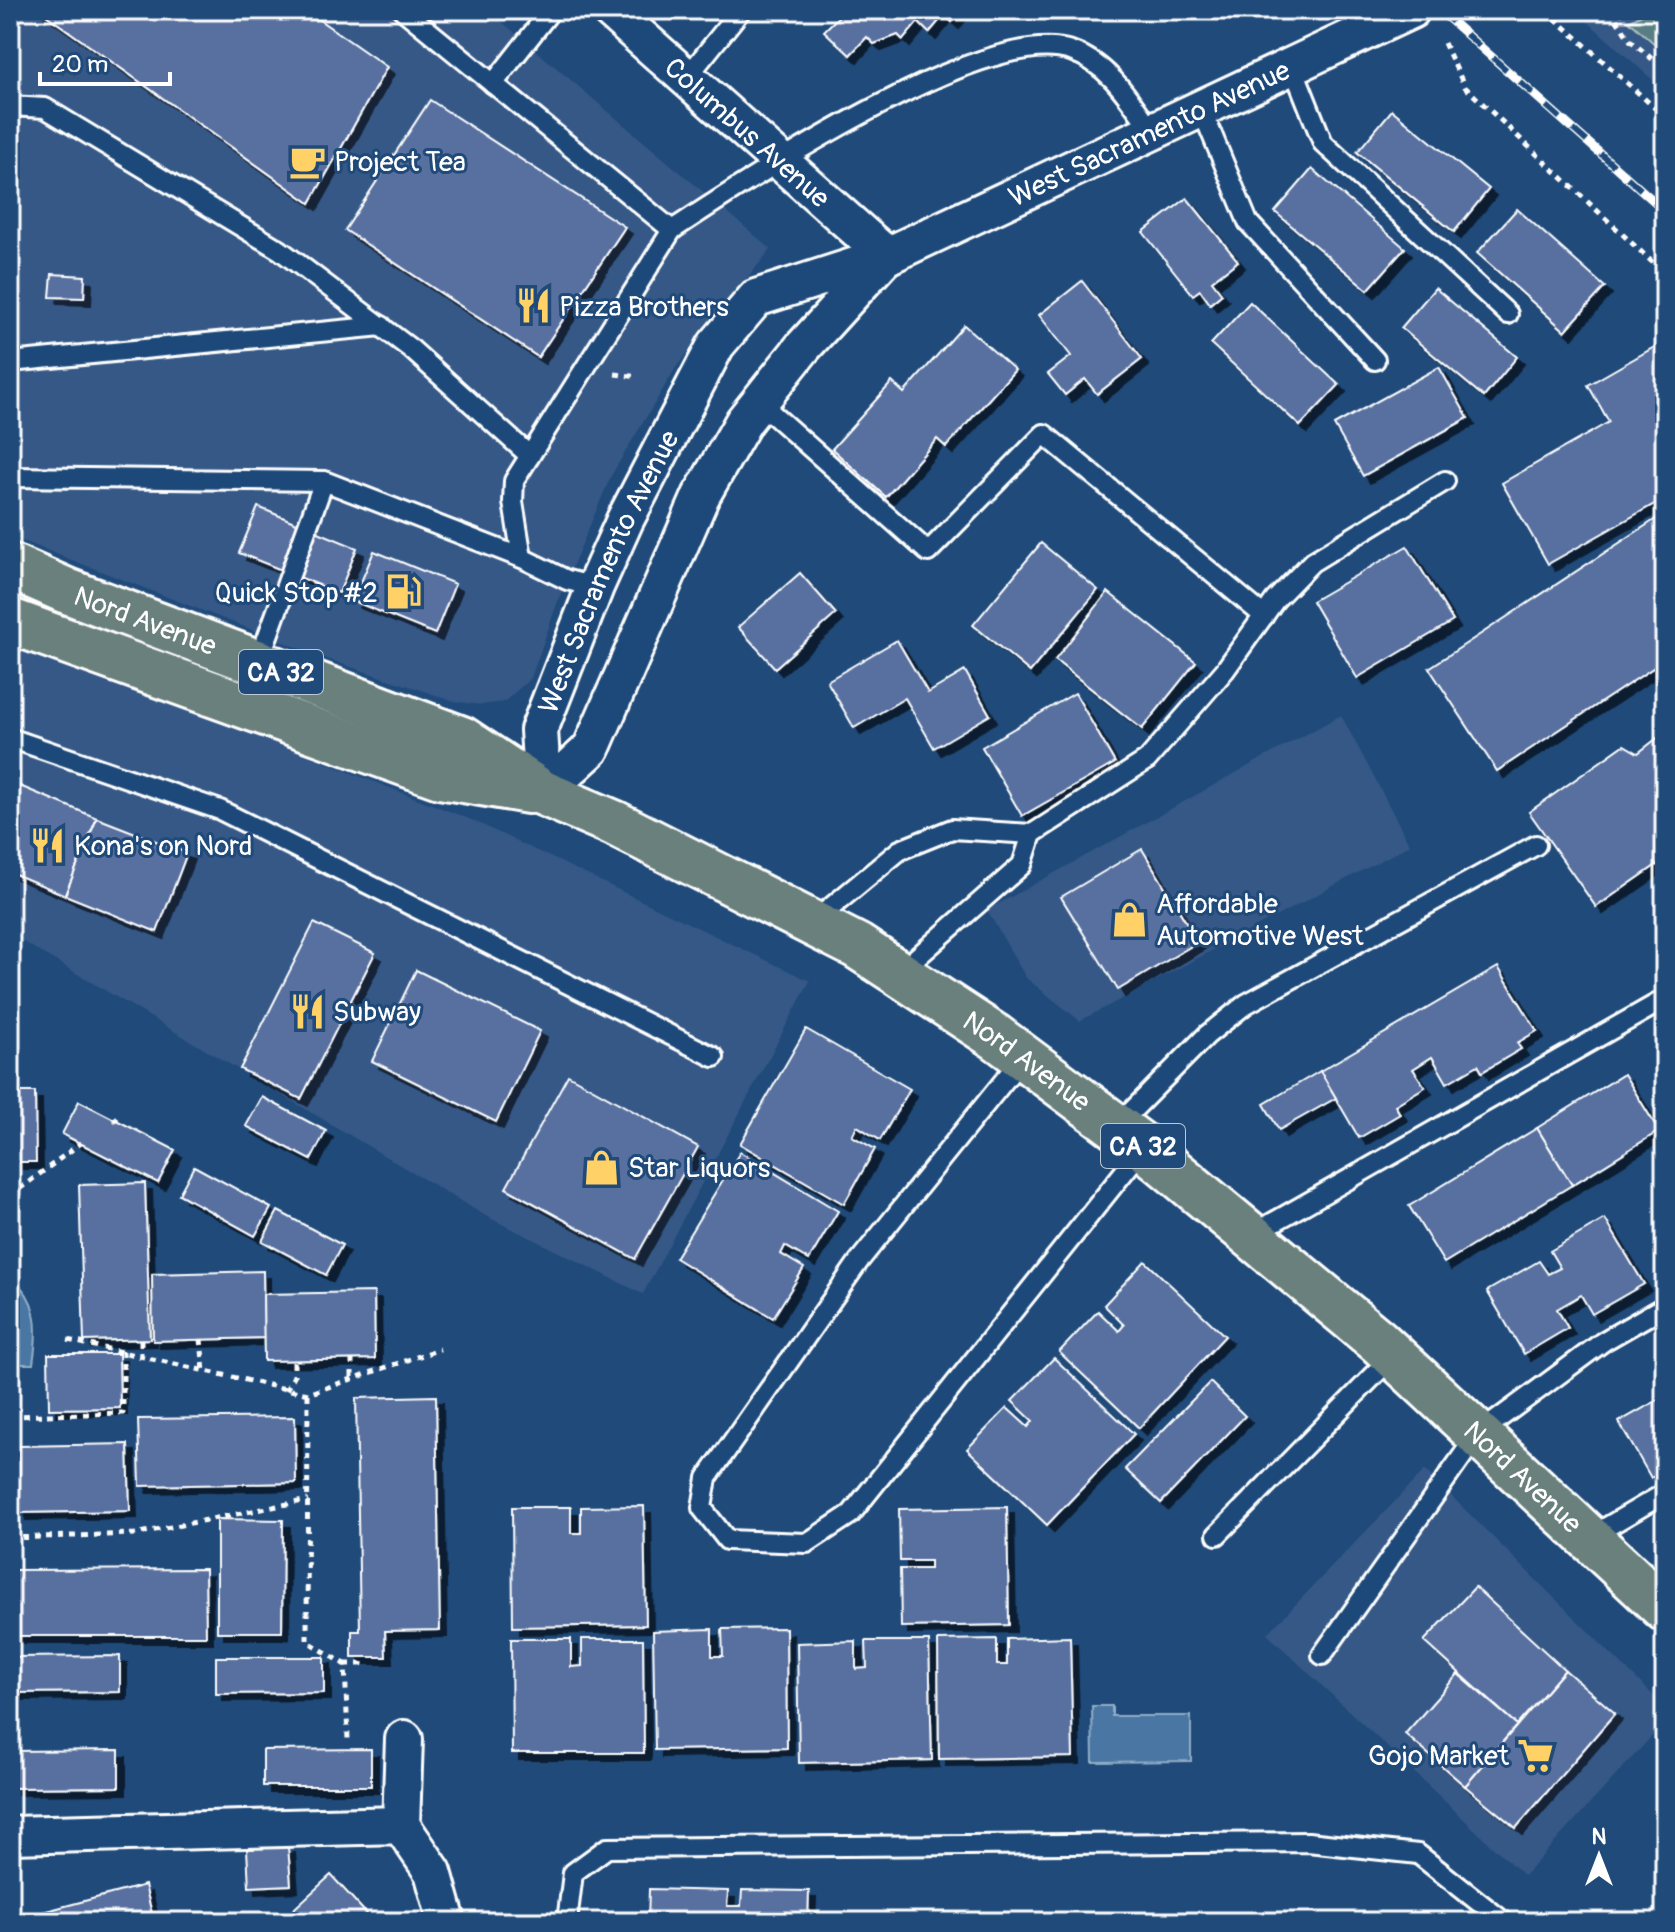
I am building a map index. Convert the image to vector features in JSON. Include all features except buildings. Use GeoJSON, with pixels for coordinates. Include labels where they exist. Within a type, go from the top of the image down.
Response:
{"type":"FeatureCollection","features":[{"type":"Feature","properties":{"kind":"main road","name":"Nord Avenue"},"geometry":{"type":"LineString","coordinates":[[10,566],[462,739],[543,793],[614,823],[812,923],[899,973],[1024,1056],[1130,1136],[1251,1235],[1394,1355],[1665,1609]]}},
{"type":"Feature","properties":{"kind":"main road","name":"Nord Avenue"},"geometry":{"type":"LineString","coordinates":[[10,621],[440,776],[543,793]]}},
{"type":"Feature","properties":{"kind":"street","name":"Columbus Avenue"},"geometry":{"type":"LineString","coordinates":[[610,10],[688,76],[887,256]]}},
{"type":"Feature","properties":{"kind":"street","name":"West Sacramento Avenue"},"geometry":{"type":"LineString","coordinates":[[543,793],[539,730],[595,587],[625,520],[716,345],[756,298],[887,256],[1411,10]]}},
{"type":"Feature","properties":{"kind":"street","name":"West Sacramento Avenue"},"geometry":{"type":"LineString","coordinates":[[543,793],[591,749],[701,496],[759,402],[803,347],[887,256]]}},
{"type":"Feature","properties":{"kind":"street"},"geometry":{"type":"LineString","coordinates":[[404,1739],[401,1825],[433,1872],[447,1922]]}},
{"type":"Feature","properties":{"kind":"street"},"geometry":{"type":"LineString","coordinates":[[10,1835],[401,1825]]}},
{"type":"Feature","properties":{"kind":"lane"},"geometry":{"type":"LineString","coordinates":[[403,10],[672,230]]}},
{"type":"Feature","properties":{"kind":"lane"},"geometry":{"type":"LineString","coordinates":[[493,84],[551,10]]}},
{"type":"Feature","properties":{"kind":"lane"},"geometry":{"type":"LineString","coordinates":[[688,76],[741,10]]}},
{"type":"Feature","properties":{"kind":"lane"},"geometry":{"type":"LineString","coordinates":[[522,558],[513,502],[514,481],[672,230],[852,118],[986,58],[1034,48],[1071,51],[1112,75],[1152,131]]}},
{"type":"Feature","properties":{"kind":"lane"},"geometry":{"type":"LineString","coordinates":[[1292,65],[1323,143],[1508,314]]}},
{"type":"Feature","properties":{"kind":"lane"},"geometry":{"type":"LineString","coordinates":[[10,106],[45,108],[280,250],[382,326],[530,456]]}},
{"type":"Feature","properties":{"kind":"lane"},"geometry":{"type":"LineString","coordinates":[[1201,108],[1248,222],[1375,360]]}},
{"type":"Feature","properties":{"kind":"lane"},"geometry":{"type":"LineString","coordinates":[[10,362],[382,326]]}},
{"type":"Feature","properties":{"kind":"lane"},"geometry":{"type":"LineString","coordinates":[[759,402],[928,552],[1044,434],[1264,616]]}},
{"type":"Feature","properties":{"kind":"lane"},"geometry":{"type":"LineString","coordinates":[[10,477],[324,481],[522,558],[567,580],[595,587]]}},
{"type":"Feature","properties":{"kind":"lane"},"geometry":{"type":"LineString","coordinates":[[258,663],[324,481]]}},
{"type":"Feature","properties":{"kind":"lane"},"geometry":{"type":"LineString","coordinates":[[812,923],[900,850],[952,829],[1032,834],[1147,760],[1312,562],[1445,481]]}},
{"type":"Feature","properties":{"kind":"lane"},"geometry":{"type":"LineString","coordinates":[[10,738],[220,810],[714,1057]]}},
{"type":"Feature","properties":{"kind":"lane"},"geometry":{"type":"LineString","coordinates":[[899,973],[1022,865],[1032,834]]}},
{"type":"Feature","properties":{"kind":"lane"},"geometry":{"type":"LineString","coordinates":[[1024,1056],[859,1261],[707,1478],[702,1508],[727,1540],[807,1543],[851,1514],[1207,1035],[1246,1004],[1536,845]]}},
{"type":"Feature","properties":{"kind":"lane"},"geometry":{"type":"LineString","coordinates":[[1251,1235],[1665,999]]}},
{"type":"Feature","properties":{"kind":"lane"},"geometry":{"type":"LineString","coordinates":[[1322,1655],[1478,1434],[1604,1341],[1665,1306]]}},
{"type":"Feature","properties":{"kind":"lane"},"geometry":{"type":"LineString","coordinates":[[1217,1535],[1394,1355]]}},
{"type":"Feature","properties":{"kind":"lane"},"geometry":{"type":"LineString","coordinates":[[1588,1538],[1665,1493]]}},
{"type":"Feature","properties":{"kind":"lane"},"geometry":{"type":"LineString","coordinates":[[567,1922],[573,1873],[607,1848],[1308,1842],[1418,1854],[1504,1922]]}},
{"type":"Feature","properties":{"kind":"path"},"geometry":{"type":"LineString","coordinates":[[1546,10],[1665,117]]}},
{"type":"Feature","properties":{"kind":"path"},"geometry":{"type":"LineString","coordinates":[[1623,10],[1616,19],[1630,40],[1665,70]]}},
{"type":"Feature","properties":{"kind":"path"},"geometry":{"type":"LineString","coordinates":[[1444,43],[1465,87],[1665,274]]}},
{"type":"Feature","properties":{"kind":"path"},"geometry":{"type":"LineString","coordinates":[[113,1121],[122,1114]]}},
{"type":"Feature","properties":{"kind":"path"},"geometry":{"type":"LineString","coordinates":[[10,1196],[81,1143]]}},
{"type":"Feature","properties":{"kind":"path"},"geometry":{"type":"LineString","coordinates":[[201,1339],[204,1372]]}},
{"type":"Feature","properties":{"kind":"path"},"geometry":{"type":"LineString","coordinates":[[68,1340],[101,1344],[204,1372],[308,1394],[440,1349]]}},
{"type":"Feature","properties":{"kind":"path"},"geometry":{"type":"LineString","coordinates":[[141,1340],[141,1356]]}},
{"type":"Feature","properties":{"kind":"path"},"geometry":{"type":"LineString","coordinates":[[10,1417],[123,1413],[123,1351]]}},
{"type":"Feature","properties":{"kind":"path"},"geometry":{"type":"LineString","coordinates":[[352,1359],[352,1379]]}},
{"type":"Feature","properties":{"kind":"path"},"geometry":{"type":"LineString","coordinates":[[286,1390],[294,1376],[294,1360]]}},
{"type":"Feature","properties":{"kind":"path"},"geometry":{"type":"LineString","coordinates":[[308,1394],[307,1641],[345,1664],[361,1664],[361,1657]]}},
{"type":"Feature","properties":{"kind":"path"},"geometry":{"type":"LineString","coordinates":[[10,1538],[135,1534],[308,1500]]}},
{"type":"Feature","properties":{"kind":"path"},"geometry":{"type":"LineString","coordinates":[[345,1664],[348,1740]]}},
{"type":"Feature","properties":{"kind":"shaded area"},"geometry":{"type":"Polygon","coordinates":[[[10,10],[488,10],[771,249],[677,366],[611,476],[559,598],[531,678],[504,702],[482,705],[457,702],[327,659],[10,536],[10,10]]]}},
{"type":"Feature","properties":{"kind":"shaded area"},"geometry":{"type":"Polygon","coordinates":[[[1579,10],[1665,10],[1665,91],[1579,14],[1579,10]]]}},
{"type":"Feature","properties":{"kind":"shaded area"},"geometry":{"type":"Polygon","coordinates":[[[10,639],[472,820],[810,981],[643,1294],[484,1215],[10,934],[10,639]]]}},
{"type":"Feature","properties":{"kind":"shaded area"},"geometry":{"type":"Polygon","coordinates":[[[1341,715],[1410,845],[1080,1021],[1026,978],[987,910],[1341,715]]]}},
{"type":"Feature","properties":{"kind":"shaded area"},"geometry":{"type":"Polygon","coordinates":[[[10,1285],[21,1287],[34,1313],[33,1364],[10,1364],[10,1285]]]}},
{"type":"Feature","properties":{"kind":"shaded area"},"geometry":{"type":"Polygon","coordinates":[[[1425,1470],[1665,1707],[1665,1722],[1524,1876],[1267,1634],[1425,1470]]]}},
{"type":"Feature","properties":{"kind":"shaded area"},"geometry":{"type":"Polygon","coordinates":[[[1092,1706],[1112,1706],[1112,1716],[1191,1716],[1191,1761],[1093,1762],[1092,1706]]]}},
{"type":"Feature","properties":{"kind":"green space"},"geometry":{"type":"Polygon","coordinates":[[[1649,10],[1665,10],[1665,53],[1629,21],[1649,10]]]}},
{"type":"Feature","properties":{"kind":"railway"},"geometry":{"type":"LineString","coordinates":[[1439,10],[1665,211]]}},
{"type":"Feature","properties":{"kind":"place","name":"Project Tea"},"geometry":{"type":"Point","coordinates":[308,161]}},
{"type":"Feature","properties":{"kind":"place","name":"Pizza Brothers"},"geometry":{"type":"Point","coordinates":[533,306]}},
{"type":"Feature","properties":{"kind":"place","name":"Quick Stop #2"},"geometry":{"type":"Point","coordinates":[404,592]}},
{"type":"Feature","properties":{"kind":"place","name":"Kona's on Nord"},"geometry":{"type":"Point","coordinates":[48,845]}},
{"type":"Feature","properties":{"kind":"place","name":"Affordable Automotive West"},"geometry":{"type":"Point","coordinates":[1130,919]}},
{"type":"Feature","properties":{"kind":"place","name":"Subway"},"geometry":{"type":"Point","coordinates":[307,1011]}},
{"type":"Feature","properties":{"kind":"place","name":"Star Liquors"},"geometry":{"type":"Point","coordinates":[602,1167]}},
{"type":"Feature","properties":{"kind":"place","name":"Gojo Market"},"geometry":{"type":"Point","coordinates":[1535,1755]}}]}
